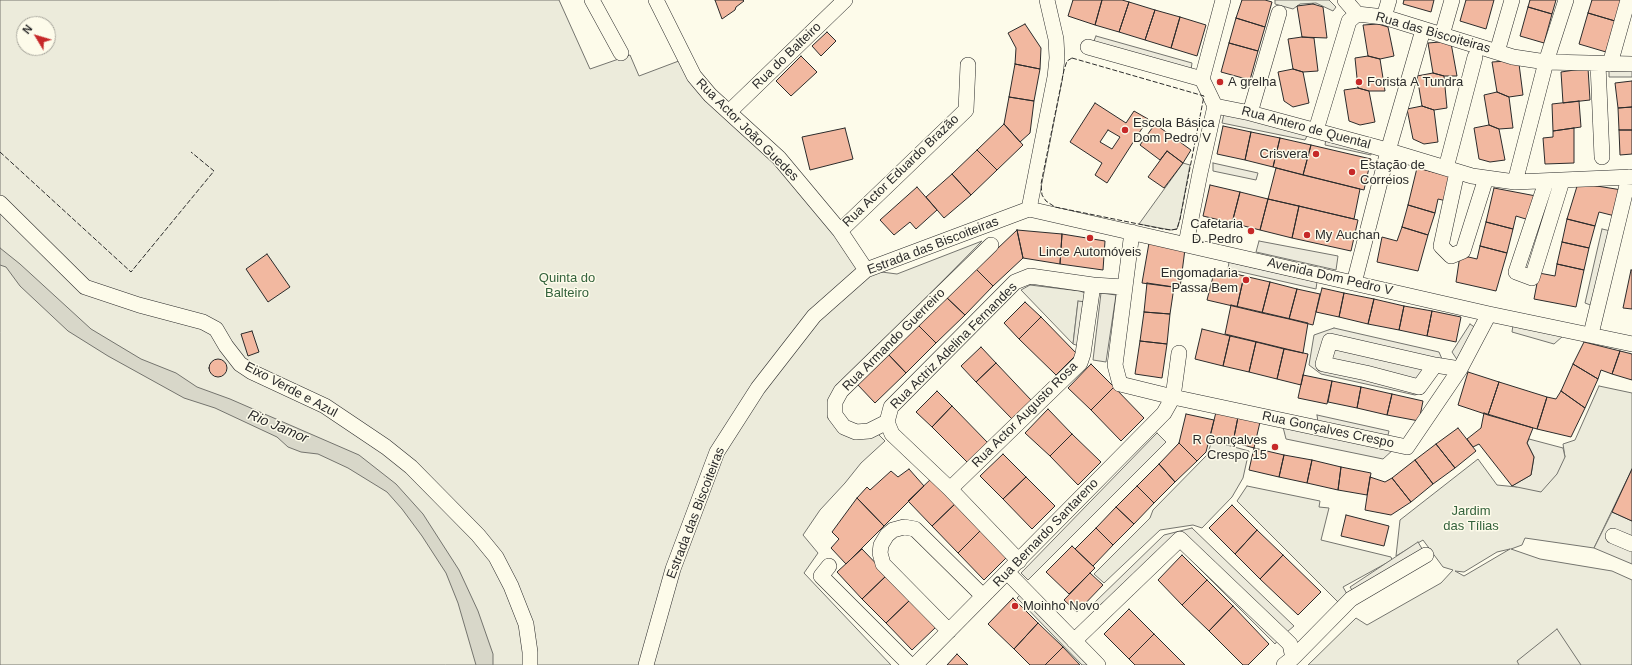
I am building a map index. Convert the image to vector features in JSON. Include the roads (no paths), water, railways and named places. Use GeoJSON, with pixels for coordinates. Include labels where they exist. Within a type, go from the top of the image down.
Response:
{"type":"FeatureCollection","features":[{"type":"Feature","properties":{"kind":"street"},"geometry":{"type":"LineString","coordinates":[[592,0],[621,53]]}},
{"type":"Feature","properties":{"kind":"street","name":"Rua Actor João Guedes"},"geometry":{"type":"LineString","coordinates":[[656,0],[694,76],[710,95],[779,158],[840,231],[866,270]]}},
{"type":"Feature","properties":{"kind":"street","name":"Rua do Balteiro"},"geometry":{"type":"LineString","coordinates":[[729,112],[846,0]]}},
{"type":"Feature","properties":{"kind":"street"},"geometry":{"type":"LineString","coordinates":[[1029,209],[1055,77],[1057,58],[1056,40],[1047,0]]}},
{"type":"Feature","properties":{"kind":"street"},"geometry":{"type":"LineString","coordinates":[[1186,244],[1200,173],[1216,106],[1202,79],[1223,0]]}},
{"type":"Feature","properties":{"kind":"street"},"geometry":{"type":"LineString","coordinates":[[1345,0],[1357,14]]}},
{"type":"Feature","properties":{"kind":"street"},"geometry":{"type":"LineString","coordinates":[[1384,17],[1389,0]]}},
{"type":"Feature","properties":{"kind":"street"},"geometry":{"type":"LineString","coordinates":[[1442,35],[1452,0]]}},
{"type":"Feature","properties":{"kind":"street"},"geometry":{"type":"LineString","coordinates":[[1497,52],[1512,0]]}},
{"type":"Feature","properties":{"kind":"street"},"geometry":{"type":"LineString","coordinates":[[1515,182],[1546,62],[1566,0]]}},
{"type":"Feature","properties":{"kind":"street"},"geometry":{"type":"LineString","coordinates":[[1602,157],[1604,64],[1629,2]]}},
{"type":"Feature","properties":{"kind":"street"},"geometry":{"type":"LineString","coordinates":[[1250,113],[1279,13]]}},
{"type":"Feature","properties":{"kind":"street","name":"Rua das Biscoiteiras"},"geometry":{"type":"LineString","coordinates":[[1316,130],[1349,21],[1357,14],[1384,17],[1512,57],[1546,62],[1632,64]]}},
{"type":"Feature","properties":{"kind":"street"},"geometry":{"type":"LineString","coordinates":[[1354,283],[1388,151],[1423,30]]}},
{"type":"Feature","properties":{"kind":"street"},"geometry":{"type":"LineString","coordinates":[[1088,47],[1202,79]]}},
{"type":"Feature","properties":{"kind":"street"},"geometry":{"type":"LineString","coordinates":[[1475,58],[1452,170],[1441,246],[1451,256],[1463,251],[1486,178]]}},
{"type":"Feature","properties":{"kind":"street","name":"Rua Actor Eduardo Brazão"},"geometry":{"type":"LineString","coordinates":[[840,231],[966,110],[968,65]]}},
{"type":"Feature","properties":{"kind":"street","name":"Rua Antero de Quental"},"geometry":{"type":"LineString","coordinates":[[1216,106],[1316,130],[1452,170],[1486,178],[1515,182],[1546,182],[1631,177]]}},
{"type":"Feature","properties":{"kind":"street"},"geometry":{"type":"LineString","coordinates":[[1591,334],[1631,177]]}},
{"type":"Feature","properties":{"kind":"street"},"geometry":{"type":"LineString","coordinates":[[1546,182],[1516,272],[1532,278],[1562,181]]}},
{"type":"Feature","properties":{"kind":"street","name":"Eixo Verde e Azul"},"geometry":{"type":"LineString","coordinates":[[0,203],[85,287],[139,305],[203,322],[216,329],[226,346],[240,364],[252,372],[325,406],[386,447],[411,467],[478,535],[496,557],[512,586],[526,624],[530,652],[530,665]]}},
{"type":"Feature","properties":{"kind":"street","name":"Avenida Dom Pedro V"},"geometry":{"type":"LineString","coordinates":[[1029,209],[1489,314],[1591,334],[1632,344]]}},
{"type":"Feature","properties":{"kind":"street","name":"Estrada das Biscoiteiras"},"geometry":{"type":"LineString","coordinates":[[646,665],[673,569],[717,452],[758,388],[814,316],[866,270],[1029,209]]}},
{"type":"Feature","properties":{"kind":"street"},"geometry":{"type":"LineString","coordinates":[[1124,288],[1132,232]]}},
{"type":"Feature","properties":{"kind":"street","name":"Rua Armando Guerreiro"},"geometry":{"type":"LineString","coordinates":[[887,422],[869,431],[856,432],[844,427],[835,415],[835,402],[841,391],[991,244]]}},
{"type":"Feature","properties":{"kind":"street","name":"Rua Actriz Adelina Fernandes"},"geometry":{"type":"LineString","coordinates":[[1019,561],[950,489],[892,434],[887,422],[891,407],[1015,282],[1030,276],[1124,288]]}},
{"type":"Feature","properties":{"kind":"street","name":"Rua Actor Augusto Rosa"},"geometry":{"type":"LineString","coordinates":[[950,489],[1080,363],[1083,354],[1093,285]]}},
{"type":"Feature","properties":{"kind":"street","name":"Rua Gonçalves Crespo"},"geometry":{"type":"LineString","coordinates":[[1124,288],[1115,365],[1120,384],[1173,398],[1407,447],[1460,369],[1489,314]]}},
{"type":"Feature","properties":{"kind":"street"},"geometry":{"type":"LineString","coordinates":[[1434,365],[1419,387],[1366,373],[1323,364],[1330,341],[1434,365],[1460,369]]}},
{"type":"Feature","properties":{"kind":"street"},"geometry":{"type":"LineString","coordinates":[[1173,398],[1179,353]]}},
{"type":"Feature","properties":{"kind":"street","name":"Rua Bernardo Santareno"},"geometry":{"type":"LineString","coordinates":[[915,665],[983,596],[1008,573],[1164,413],[1173,398]]}},
{"type":"Feature","properties":{"kind":"street"},"geometry":{"type":"LineString","coordinates":[[949,631],[883,564],[880,553],[881,545],[887,535],[893,530],[904,527],[916,529],[983,596]]}},
{"type":"Feature","properties":{"kind":"street"},"geometry":{"type":"LineString","coordinates":[[1613,536],[1632,544]]}},
{"type":"Feature","properties":{"kind":"street"},"geometry":{"type":"LineString","coordinates":[[1074,641],[1180,539],[1290,644],[1288,662]]}},
{"type":"Feature","properties":{"kind":"street"},"geometry":{"type":"LineString","coordinates":[[1288,662],[1351,599],[1426,555]]}},
{"type":"Feature","properties":{"kind":"street"},"geometry":{"type":"LineString","coordinates":[[829,566],[821,576],[910,665]]}},
{"type":"Feature","properties":{"kind":"street"},"geometry":{"type":"LineString","coordinates":[[1008,573],[1098,665]]}},
{"type":"Feature","properties":{"kind":"water","name":"Rio Jamor"},"geometry":{"type":"Polygon","coordinates":[[[0,248],[20,264],[91,329],[141,359],[176,373],[197,387],[230,399],[359,455],[396,484],[423,514],[459,570],[478,611],[493,654],[493,665],[476,665],[458,603],[446,573],[422,536],[387,492],[348,468],[318,454],[301,452],[288,447],[277,437],[215,408],[184,398],[108,356],[68,331],[20,286],[6,267],[0,265],[0,248]]]}},
{"type":"Feature","properties":{"kind":"place","name":"A grelha"},"geometry":{"type":"Point","coordinates":[1220,82]}},
{"type":"Feature","properties":{"kind":"place","name":"Forista A Tundra"},"geometry":{"type":"Point","coordinates":[1359,82]}},
{"type":"Feature","properties":{"kind":"place","name":"Escola Básica Dom Pedro V"},"geometry":{"type":"Point","coordinates":[1125,130]}},
{"type":"Feature","properties":{"kind":"place","name":"Crisvera"},"geometry":{"type":"Point","coordinates":[1316,154]}},
{"type":"Feature","properties":{"kind":"place","name":"Estação de Correios"},"geometry":{"type":"Point","coordinates":[1352,172]}},
{"type":"Feature","properties":{"kind":"place","name":"Cafetaria D. Pedro"},"geometry":{"type":"Point","coordinates":[1251,231]}},
{"type":"Feature","properties":{"kind":"place","name":"My Auchan"},"geometry":{"type":"Point","coordinates":[1307,235]}},
{"type":"Feature","properties":{"kind":"place","name":"Lince Automóveis"},"geometry":{"type":"Point","coordinates":[1090,238]}},
{"type":"Feature","properties":{"kind":"place","name":"Engomadaria Passa Bem"},"geometry":{"type":"Point","coordinates":[1246,280]}},
{"type":"Feature","properties":{"kind":"place","name":"R Gonçalves Crespo 15"},"geometry":{"type":"Point","coordinates":[1275,447]}},
{"type":"Feature","properties":{"kind":"place","name":"Moinho Novo"},"geometry":{"type":"Point","coordinates":[1015,606]}},
{"type":"Feature","properties":{"kind":"park label","name":"Quinta do Balteiro"},"geometry":{"type":"Point","coordinates":[567,286]}},
{"type":"Feature","properties":{"kind":"park label","name":"Jardim das Tílias"},"geometry":{"type":"Point","coordinates":[1471,518]}}]}
